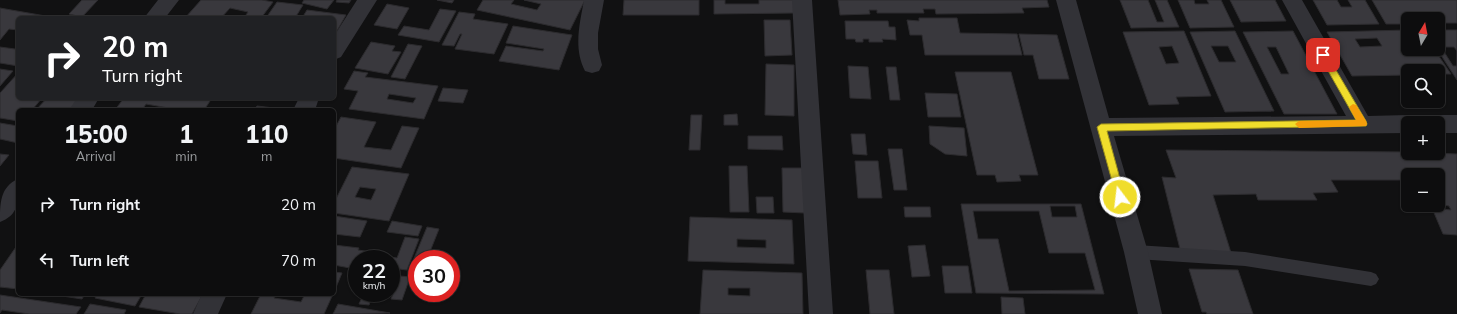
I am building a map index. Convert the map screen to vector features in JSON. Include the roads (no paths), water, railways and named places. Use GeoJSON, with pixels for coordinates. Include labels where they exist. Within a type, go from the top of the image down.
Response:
{"type":"FeatureCollection","features":[{"type":"Feature","properties":{"kind":"street"},"geometry":{"type":"LineString","coordinates":[[156,16],[169,0]]}},
{"type":"Feature","properties":{"kind":"street"},"geometry":{"type":"LineString","coordinates":[[336,49],[367,0]]}},
{"type":"Feature","properties":{"kind":"street"},"geometry":{"type":"LineString","coordinates":[[592,65],[588,53],[587,43],[594,0]]}},
{"type":"Feature","properties":{"kind":"street"},"geometry":{"type":"LineString","coordinates":[[802,0],[821,314]]}},
{"type":"Feature","properties":{"kind":"street"},"geometry":{"type":"LineString","coordinates":[[1066,0],[1136,252],[1150,314]]}},
{"type":"Feature","properties":{"kind":"street"},"geometry":{"type":"LineString","coordinates":[[1292,0],[1362,124]]}},
{"type":"Feature","properties":{"kind":"street"},"geometry":{"type":"LineString","coordinates":[[1101,127],[1401,124]]}},
{"type":"Feature","properties":{"kind":"street"},"geometry":{"type":"LineString","coordinates":[[1445,124],[1457,124]]}},
{"type":"Feature","properties":{"kind":"street"},"geometry":{"type":"LineString","coordinates":[[0,212],[16,192]]}},
{"type":"Feature","properties":{"kind":"street"},"geometry":{"type":"LineString","coordinates":[[205,314],[214,296]]}},
{"type":"Feature","properties":{"kind":"lane"},"geometry":{"type":"LineString","coordinates":[[1136,252],[1245,259],[1372,279]]}}]}
